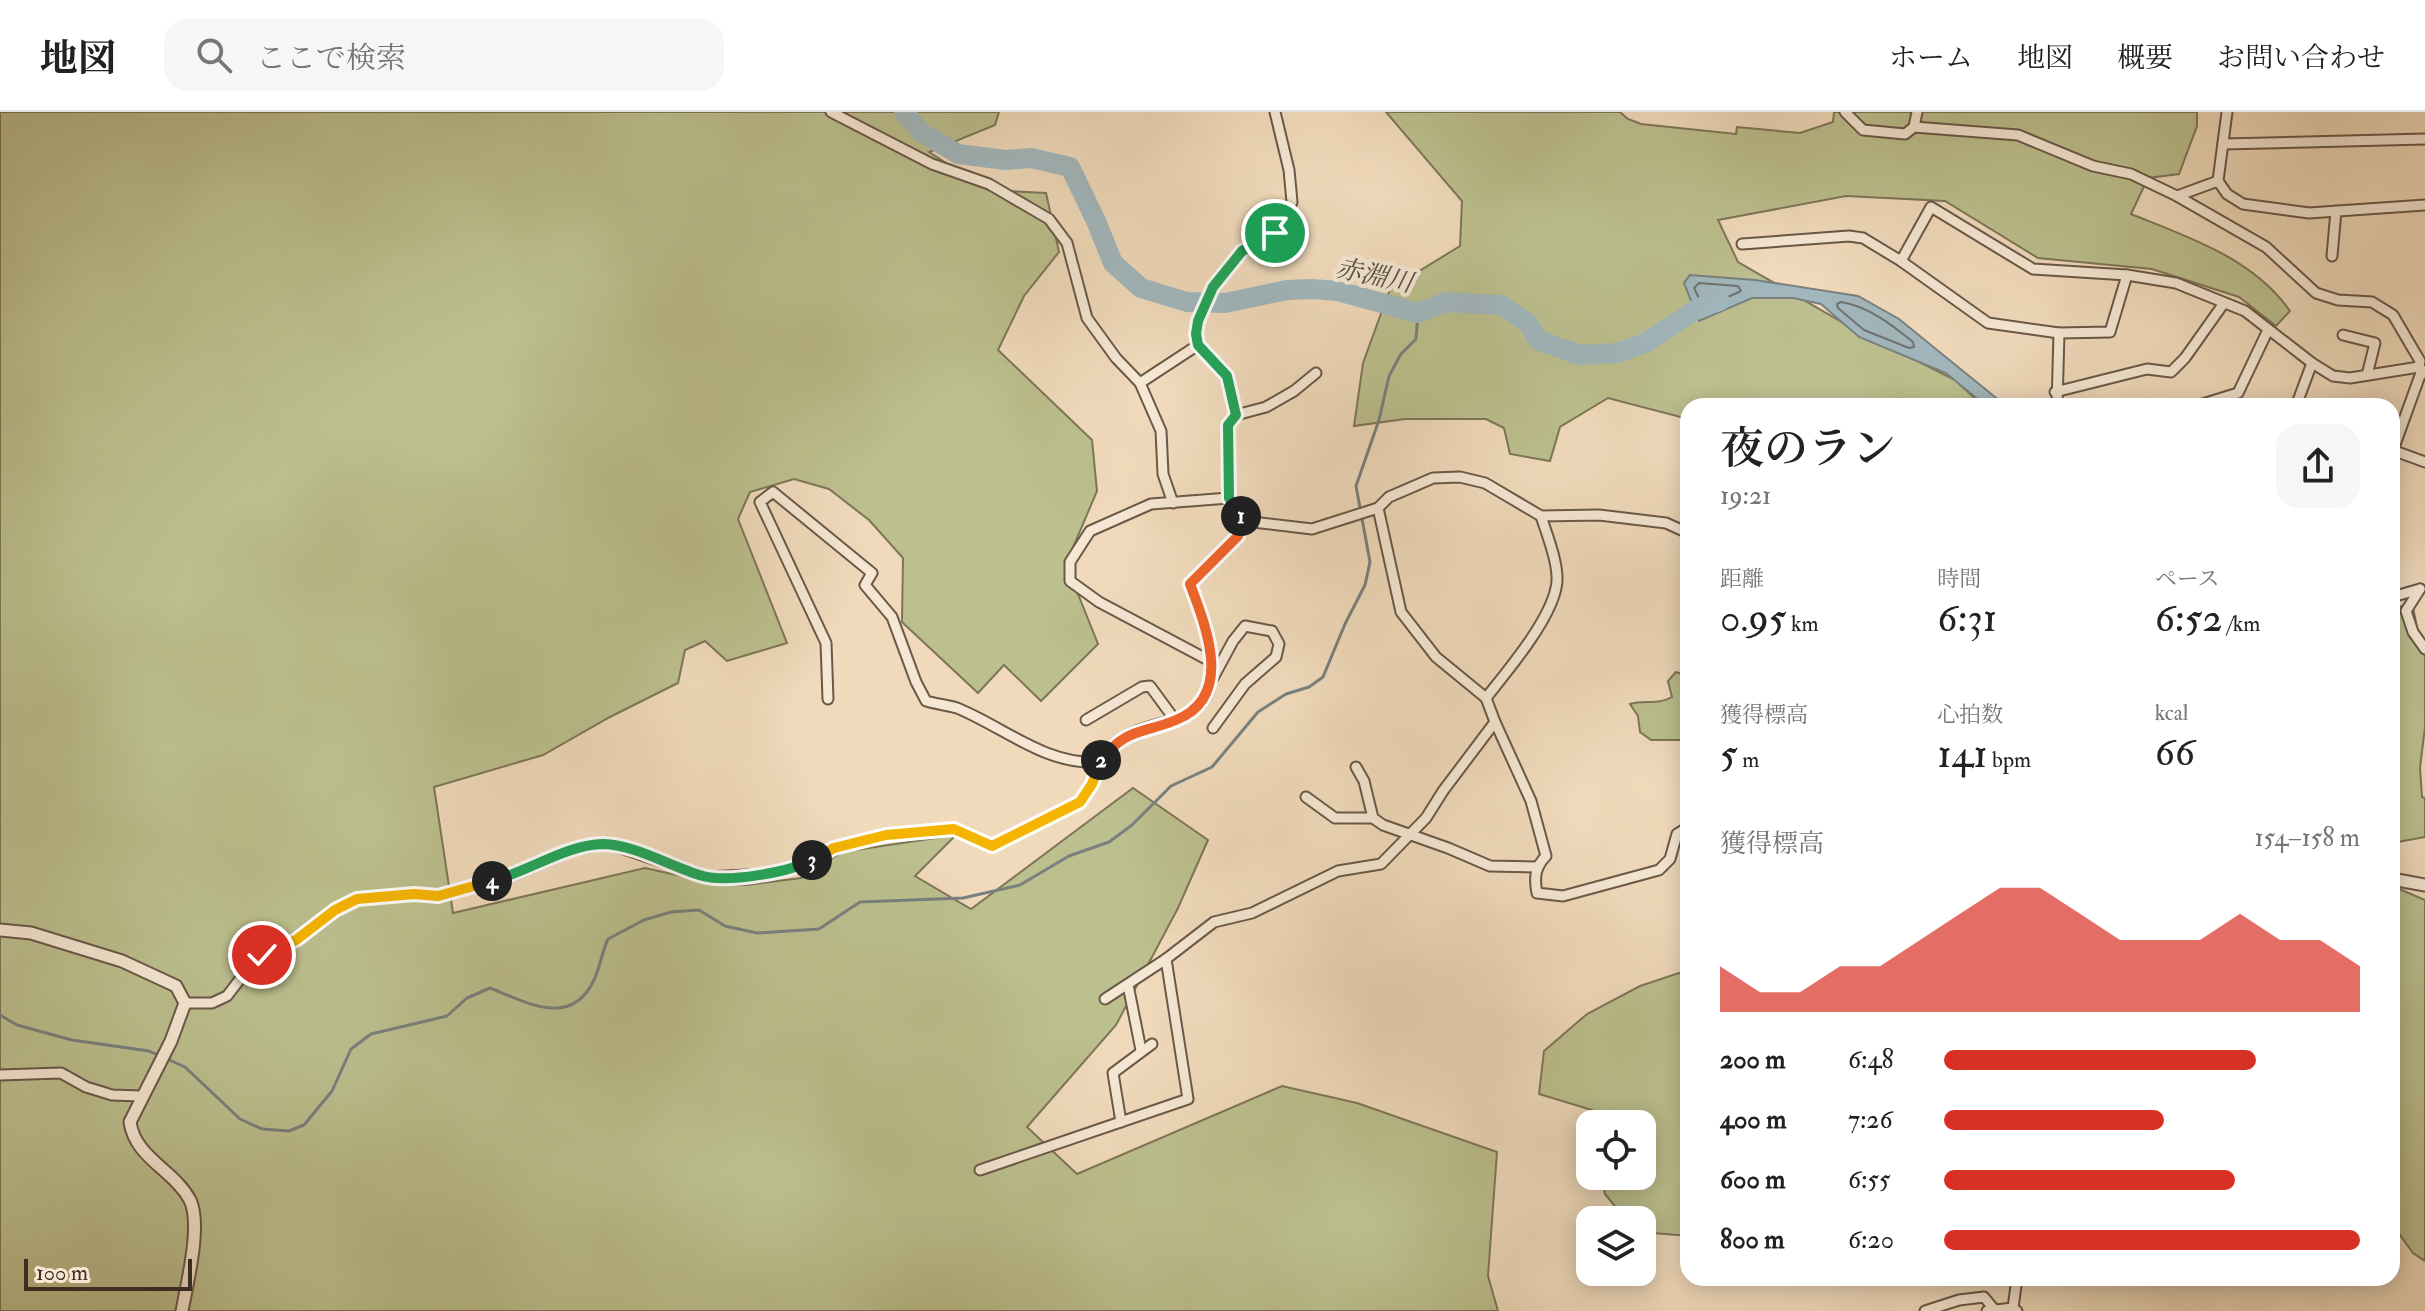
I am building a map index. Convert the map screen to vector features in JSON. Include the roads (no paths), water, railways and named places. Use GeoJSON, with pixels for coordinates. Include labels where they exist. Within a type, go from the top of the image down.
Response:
{"type":"FeatureCollection","features":[{"type":"Feature","properties":{"kind":"street"},"geometry":{"type":"LineString","coordinates":[[831,112],[932,164],[989,184],[1049,219],[1067,243],[1087,318],[1116,358],[1140,383],[1161,431],[1163,474],[1173,503]]}},
{"type":"Feature","properties":{"kind":"street"},"geometry":{"type":"LineString","coordinates":[[1236,415],[1227,376],[1198,345],[1196,334],[1198,321],[1213,287],[1242,251],[1275,233],[1292,202],[1289,170],[1275,112]]}},
{"type":"Feature","properties":{"kind":"street"},"geometry":{"type":"LineString","coordinates":[[1845,112],[1863,130],[1905,134],[1914,127],[1917,112]]}},
{"type":"Feature","properties":{"kind":"street"},"geometry":{"type":"LineString","coordinates":[[2227,112],[2218,181],[2227,194],[2243,204],[2309,213],[2425,205]]}},
{"type":"Feature","properties":{"kind":"street"},"geometry":{"type":"LineString","coordinates":[[1914,127],[2018,135],[2093,166],[2131,174],[2177,196],[2266,247],[2316,293],[2338,300],[2372,302],[2393,315],[2422,367],[2400,428]]}},
{"type":"Feature","properties":{"kind":"street"},"geometry":{"type":"LineString","coordinates":[[2223,144],[2425,139]]}},
{"type":"Feature","properties":{"kind":"street"},"geometry":{"type":"LineString","coordinates":[[2177,196],[2218,181]]}},
{"type":"Feature","properties":{"kind":"street"},"geometry":{"type":"LineString","coordinates":[[1901,261],[1931,207],[2033,269],[2127,275],[2176,283],[2245,311],[2333,376],[2350,378],[2422,367]]}},
{"type":"Feature","properties":{"kind":"street"},"geometry":{"type":"LineString","coordinates":[[2332,256],[2336,211]]}},
{"type":"Feature","properties":{"kind":"street"},"geometry":{"type":"LineString","coordinates":[[1742,244],[1849,236],[1863,238],[1988,323],[2059,333],[2110,332],[2127,275]]}},
{"type":"Feature","properties":{"kind":"street"},"geometry":{"type":"LineString","coordinates":[[2055,392],[2147,369],[2171,372],[2185,358],[2224,303]]}},
{"type":"Feature","properties":{"kind":"street"},"geometry":{"type":"LineString","coordinates":[[2222,398],[2238,393],[2268,330]]}},
{"type":"Feature","properties":{"kind":"street"},"geometry":{"type":"LineString","coordinates":[[2056,398],[2059,333]]}},
{"type":"Feature","properties":{"kind":"street"},"geometry":{"type":"LineString","coordinates":[[2343,335],[2375,343],[2367,375]]}},
{"type":"Feature","properties":{"kind":"street"},"geometry":{"type":"LineString","coordinates":[[1140,383],[1198,345]]}},
{"type":"Feature","properties":{"kind":"street"},"geometry":{"type":"LineString","coordinates":[[2299,398],[2312,363]]}},
{"type":"Feature","properties":{"kind":"street"},"geometry":{"type":"LineString","coordinates":[[1244,521],[1229,498],[1228,425],[1236,415],[1266,407],[1294,391],[1316,373]]}},
{"type":"Feature","properties":{"kind":"street"},"geometry":{"type":"LineString","coordinates":[[2400,453],[2425,462]]}},
{"type":"Feature","properties":{"kind":"street"},"geometry":{"type":"LineString","coordinates":[[1244,521],[1312,529],[1375,510],[1389,497],[1433,478],[1460,477],[1493,487],[1541,516],[1599,515],[1666,523],[1680,529]]}},
{"type":"Feature","properties":{"kind":"street"},"geometry":{"type":"LineString","coordinates":[[828,699],[826,643],[760,502],[773,492],[872,573],[865,585],[892,617],[926,701],[955,708],[1036,750],[1083,763],[1100,762]]}},
{"type":"Feature","properties":{"kind":"street"},"geometry":{"type":"LineString","coordinates":[[1210,661],[1099,602],[1070,581],[1070,562],[1090,531],[1151,504],[1229,498]]}},
{"type":"Feature","properties":{"kind":"street"},"geometry":{"type":"LineString","coordinates":[[1375,510],[1401,612],[1436,657],[1486,698],[1531,801],[1546,856],[1534,879],[1537,893],[1563,896],[1659,870],[1670,859],[1680,832]]}},
{"type":"Feature","properties":{"kind":"street"},"geometry":{"type":"LineString","coordinates":[[1486,698],[1527,645],[1550,606],[1557,586],[1553,553],[1541,516]]}},
{"type":"Feature","properties":{"kind":"street"},"geometry":{"type":"LineString","coordinates":[[1212,681],[1205,623],[1190,584],[1238,536],[1244,521]]}},
{"type":"Feature","properties":{"kind":"street"},"geometry":{"type":"LineString","coordinates":[[2400,595],[2423,588]]}},
{"type":"Feature","properties":{"kind":"street"},"geometry":{"type":"LineString","coordinates":[[2423,588],[2406,611],[2413,632],[2425,649]]}},
{"type":"Feature","properties":{"kind":"street"},"geometry":{"type":"LineString","coordinates":[[185,1003],[212,1003],[227,996],[254,961],[296,940],[335,910],[357,899],[414,894],[438,896],[514,875],[572,850],[603,844],[707,877],[766,874],[799,867],[834,848],[886,835],[954,829],[992,846],[1080,802],[1092,784],[1100,762],[1114,743],[1141,729],[1175,720],[1199,708],[1233,641],[1245,626],[1272,631],[1279,644],[1276,657],[1245,684],[1213,728]]}},
{"type":"Feature","properties":{"kind":"street"},"geometry":{"type":"LineString","coordinates":[[2413,632],[2425,634]]}},
{"type":"Feature","properties":{"kind":"street"},"geometry":{"type":"LineString","coordinates":[[1086,720],[1142,687],[1150,686],[1175,720]]}},
{"type":"Feature","properties":{"kind":"street"},"geometry":{"type":"LineString","coordinates":[[1105,999],[1166,959],[1214,922],[1252,913],[1338,871],[1381,864],[1426,818],[1495,722]]}},
{"type":"Feature","properties":{"kind":"street"},"geometry":{"type":"LineString","coordinates":[[1356,767],[1364,781],[1373,818]]}},
{"type":"Feature","properties":{"kind":"street"},"geometry":{"type":"LineString","coordinates":[[1306,797],[1335,818],[1373,818],[1383,825],[1490,866],[1538,867]]}},
{"type":"Feature","properties":{"kind":"street"},"geometry":{"type":"LineString","coordinates":[[2400,880],[2425,885]]}},
{"type":"Feature","properties":{"kind":"street"},"geometry":{"type":"LineString","coordinates":[[0,930],[31,933],[122,961],[176,986],[185,1003],[171,1041],[130,1122],[132,1134],[151,1160],[181,1188],[191,1202],[194,1218],[191,1259],[182,1311]]}},
{"type":"Feature","properties":{"kind":"street"},"geometry":{"type":"LineString","coordinates":[[980,1170],[1188,1099],[1166,959]]}},
{"type":"Feature","properties":{"kind":"street"},"geometry":{"type":"LineString","coordinates":[[1128,985],[1141,1050]]}},
{"type":"Feature","properties":{"kind":"street"},"geometry":{"type":"LineString","coordinates":[[1121,1122],[1113,1073],[1152,1044]]}},
{"type":"Feature","properties":{"kind":"street"},"geometry":{"type":"LineString","coordinates":[[0,1075],[61,1073],[86,1087],[112,1095],[141,1096]]}},
{"type":"Feature","properties":{"kind":"street"},"geometry":{"type":"LineString","coordinates":[[1925,1311],[1959,1300],[1984,1297],[1990,1310],[2015,1309],[2016,1286]]}},
{"type":"Feature","properties":{"kind":"water"},"geometry":{"type":"Polygon","coordinates":[[[1690,275],[1755,280],[1858,296],[1899,319],[1996,398],[1976,398],[1946,373],[1859,337],[1821,304],[1793,298],[1752,298],[1699,321],[1684,283],[1690,275]]]}},
{"type":"Feature","properties":{"kind":"waterway","name":"赤淵川"},"geometry":{"type":"LineString","coordinates":[[904,112],[921,132],[958,154],[1006,160],[1031,158],[1070,167],[1113,263],[1141,288],[1187,302],[1225,303],[1287,290],[1312,289],[1338,291],[1418,313],[1446,302],[1501,305],[1528,323],[1538,340],[1580,355],[1618,353],[1647,342],[1698,308],[1720,301]]}},
{"type":"Feature","properties":{"kind":"waterway"},"geometry":{"type":"LineString","coordinates":[[0,1015],[17,1025],[72,1040],[149,1051],[185,1067],[240,1119],[262,1129],[289,1131],[304,1125],[332,1091],[351,1049],[371,1034],[447,1016],[467,998],[490,988],[547,1008],[573,1004],[594,980],[608,939],[644,920],[671,912],[699,910],[725,926],[757,933],[819,929],[860,902],[963,898],[1020,885],[1069,856],[1109,842],[1132,825],[1171,786],[1212,767],[1258,712],[1286,694],[1309,687],[1323,677],[1365,585],[1370,562],[1356,486],[1379,420],[1389,376],[1401,354],[1416,339],[1418,313]]}}]}
